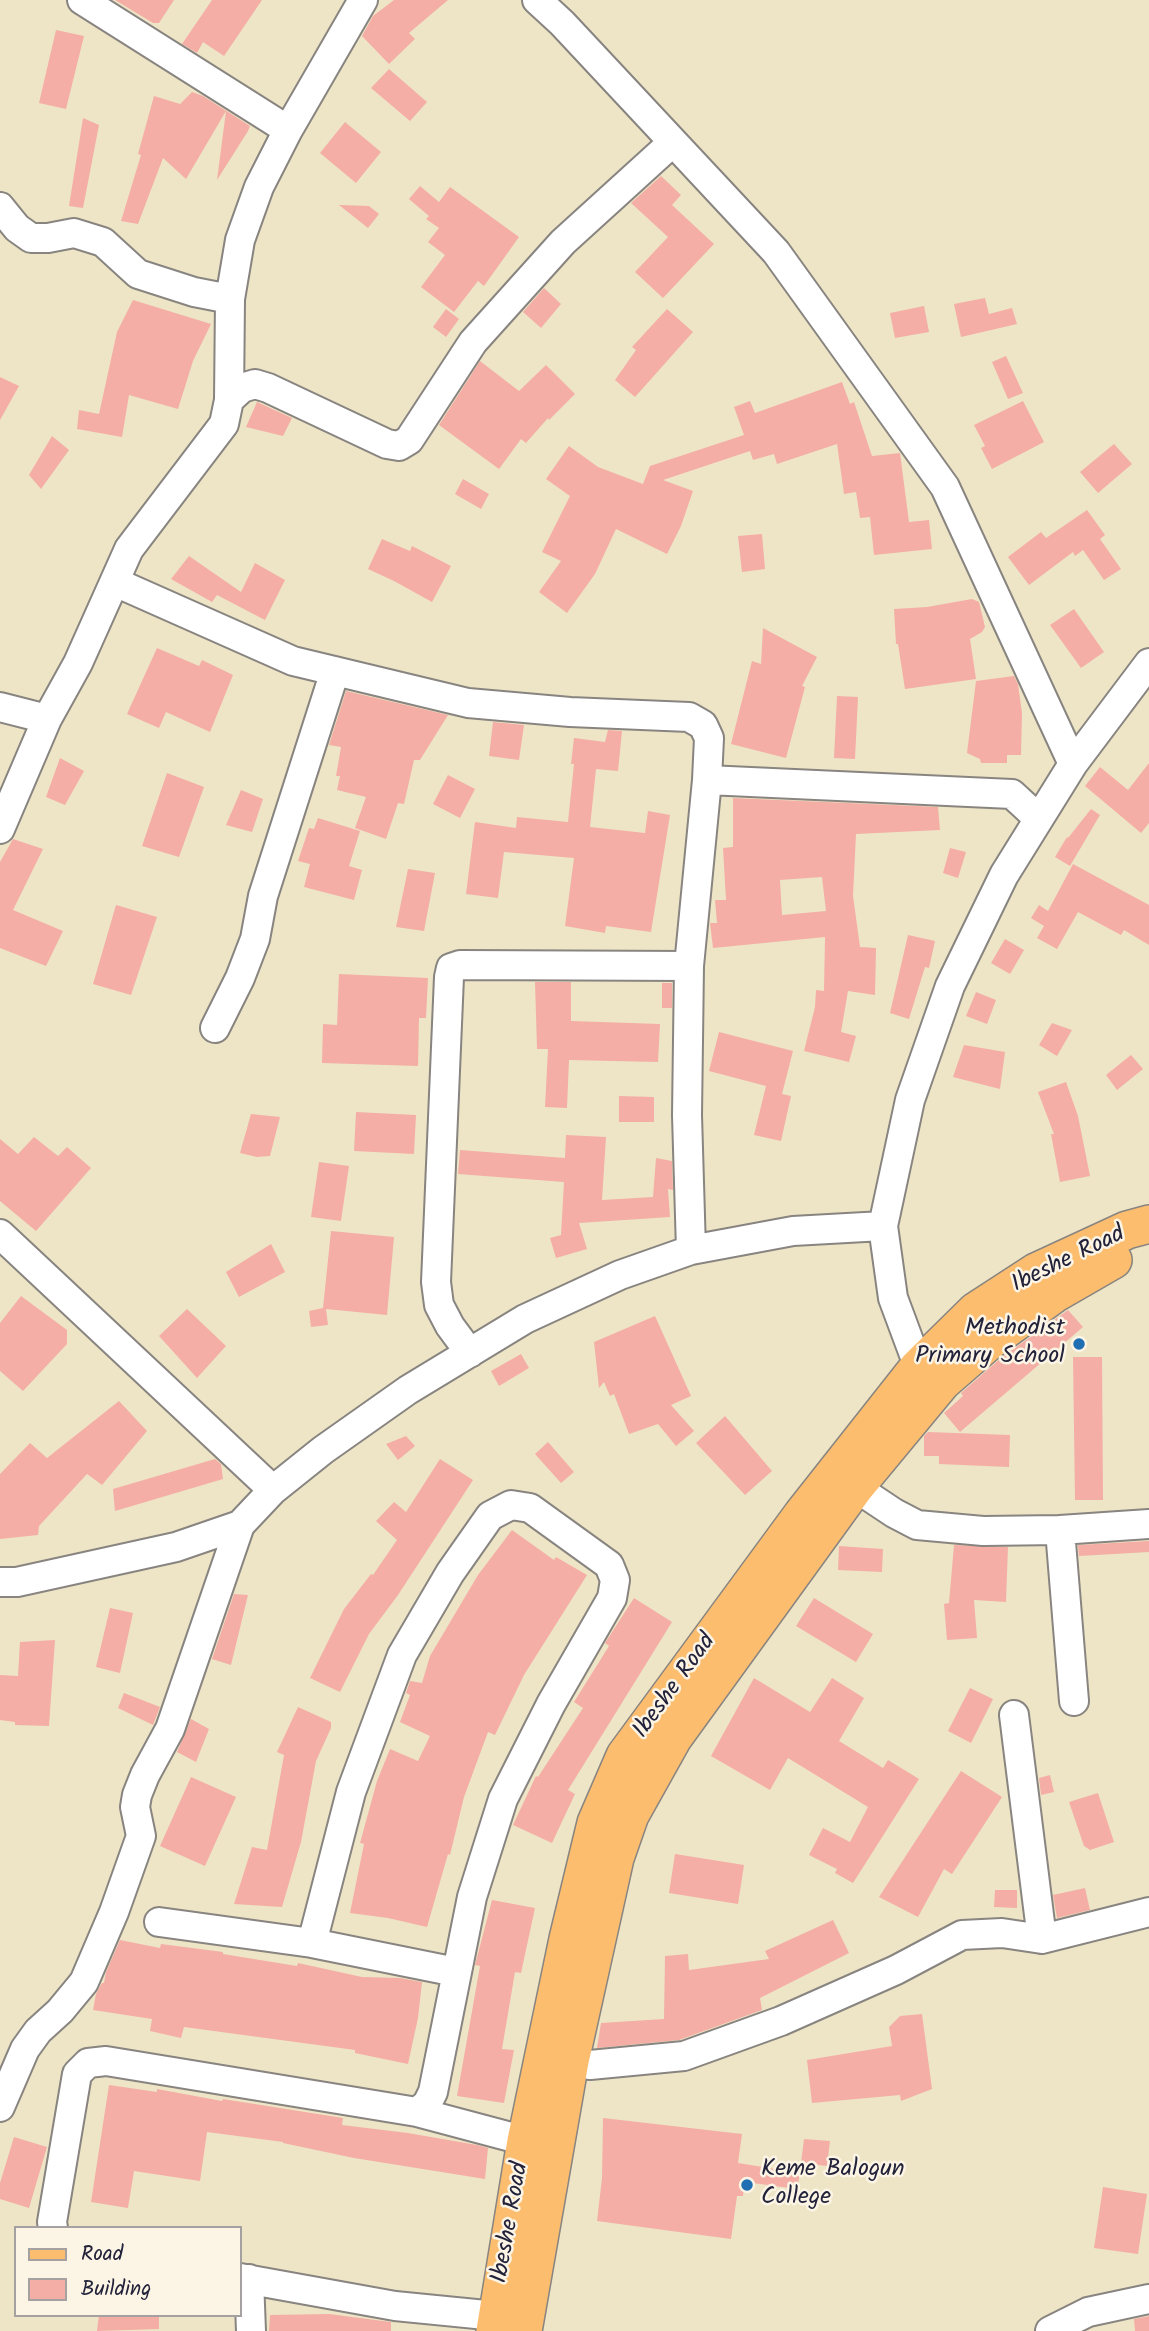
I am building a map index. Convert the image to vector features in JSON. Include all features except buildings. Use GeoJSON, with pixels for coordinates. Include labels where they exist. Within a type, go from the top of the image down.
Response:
{"type":"FeatureCollection","features":[{"type":"Feature","properties":{"kind":"main road","name":"Ibeshe Road"},"geometry":{"type":"LineString","coordinates":[[505,2326],[570,2062],[614,1858],[630,1815],[673,1738],[855,1487],[924,1382],[976,1311],[1036,1272],[1127,1230],[1149,1224]]}},
{"type":"Feature","properties":{"kind":"main road","name":"Ibeshe Road"},"geometry":{"type":"LineString","coordinates":[[505,2326],[526,2141],[568,1939],[596,1823],[625,1756],[802,1515],[924,1382],[942,1382],[988,1342],[1054,1294],[1131,1251],[1149,1247]]}},
{"type":"Feature","properties":{"kind":"street"},"geometry":{"type":"LineString","coordinates":[[82,0],[288,130]]}},
{"type":"Feature","properties":{"kind":"street"},"geometry":{"type":"LineString","coordinates":[[0,829],[47,719],[78,663],[130,549],[224,424],[229,400],[230,299],[240,240],[259,187],[288,130],[363,0]]}},
{"type":"Feature","properties":{"kind":"street"},"geometry":{"type":"LineString","coordinates":[[537,0],[562,23],[776,253],[945,487],[1073,764]]}},
{"type":"Feature","properties":{"kind":"street"},"geometry":{"type":"LineString","coordinates":[[229,400],[242,388],[255,384],[387,444],[400,446],[409,440],[473,342],[563,242],[673,142]]}},
{"type":"Feature","properties":{"kind":"street"},"geometry":{"type":"LineString","coordinates":[[0,207],[17,228],[31,238],[74,233],[103,242],[138,274],[194,292],[230,299]]}},
{"type":"Feature","properties":{"kind":"street"},"geometry":{"type":"LineString","coordinates":[[115,582],[293,661],[468,703],[570,712],[689,717],[697,720],[707,731],[706,780],[689,966],[687,1115],[691,1250]]}},
{"type":"Feature","properties":{"kind":"street"},"geometry":{"type":"LineString","coordinates":[[924,1382],[893,1298],[883,1226],[910,1100],[950,986],[1004,874],[1073,764],[1149,663]]}},
{"type":"Feature","properties":{"kind":"street"},"geometry":{"type":"LineString","coordinates":[[215,1028],[240,978],[255,939],[263,896],[335,671]]}},
{"type":"Feature","properties":{"kind":"street"},"geometry":{"type":"LineString","coordinates":[[0,707],[47,719]]}},
{"type":"Feature","properties":{"kind":"street"},"geometry":{"type":"LineString","coordinates":[[706,780],[1012,794],[1040,819]]}},
{"type":"Feature","properties":{"kind":"street"},"geometry":{"type":"LineString","coordinates":[[470,1353],[450,1326],[439,1305],[436,1282],[449,977],[452,968],[460,965],[689,966]]}},
{"type":"Feature","properties":{"kind":"street"},"geometry":{"type":"LineString","coordinates":[[0,2107],[25,2049],[38,2031],[60,2011],[84,1982],[114,1912],[141,1836],[135,1807],[137,1795],[170,1729],[240,1525],[272,1490],[408,1390],[525,1320],[608,1280],[691,1250],[793,1231],[883,1226]]}},
{"type":"Feature","properties":{"kind":"street"},"geometry":{"type":"LineString","coordinates":[[0,1234],[272,1490]]}},
{"type":"Feature","properties":{"kind":"street"},"geometry":{"type":"LineString","coordinates":[[855,1487],[917,1525],[983,1531],[1059,1530],[1149,1524]]}},
{"type":"Feature","properties":{"kind":"street"},"geometry":{"type":"LineString","coordinates":[[312,1943],[351,1792],[401,1655],[450,1573],[490,1516],[511,1505],[530,1508],[609,1565],[615,1580],[612,1598],[551,1704],[503,1799],[472,1897],[433,2092],[427,2104],[417,2112]]}},
{"type":"Feature","properties":{"kind":"street"},"geometry":{"type":"LineString","coordinates":[[0,1582],[17,1582],[176,1547],[240,1525]]}},
{"type":"Feature","properties":{"kind":"street"},"geometry":{"type":"LineString","coordinates":[[1059,1530],[1074,1701]]}},
{"type":"Feature","properties":{"kind":"street"},"geometry":{"type":"LineString","coordinates":[[1014,1715],[1042,1939]]}},
{"type":"Feature","properties":{"kind":"street"},"geometry":{"type":"LineString","coordinates":[[570,2062],[590,2065],[684,2056],[781,2021],[896,1970],[962,1935],[1002,1933],[1042,1939],[1149,1912]]}},
{"type":"Feature","properties":{"kind":"street"},"geometry":{"type":"LineString","coordinates":[[159,1922],[312,1943],[456,1972]]}},
{"type":"Feature","properties":{"kind":"street"},"geometry":{"type":"LineString","coordinates":[[53,2226],[77,2074],[88,2063],[106,2061],[417,2112],[526,2141]]}},
{"type":"Feature","properties":{"kind":"street"},"geometry":{"type":"LineString","coordinates":[[251,2331],[245,2278],[396,2318],[505,2326]]}},
{"type":"Feature","properties":{"kind":"street"},"geometry":{"type":"LineString","coordinates":[[1050,2331],[1088,2312],[1149,2299]]}},
{"type":"Feature","properties":{"kind":"place","name":"Methodist Primary School"},"geometry":{"type":"Point","coordinates":[1079,1344]}},
{"type":"Feature","properties":{"kind":"place","name":"Keme Balogun College"},"geometry":{"type":"Point","coordinates":[747,2185]}}]}
